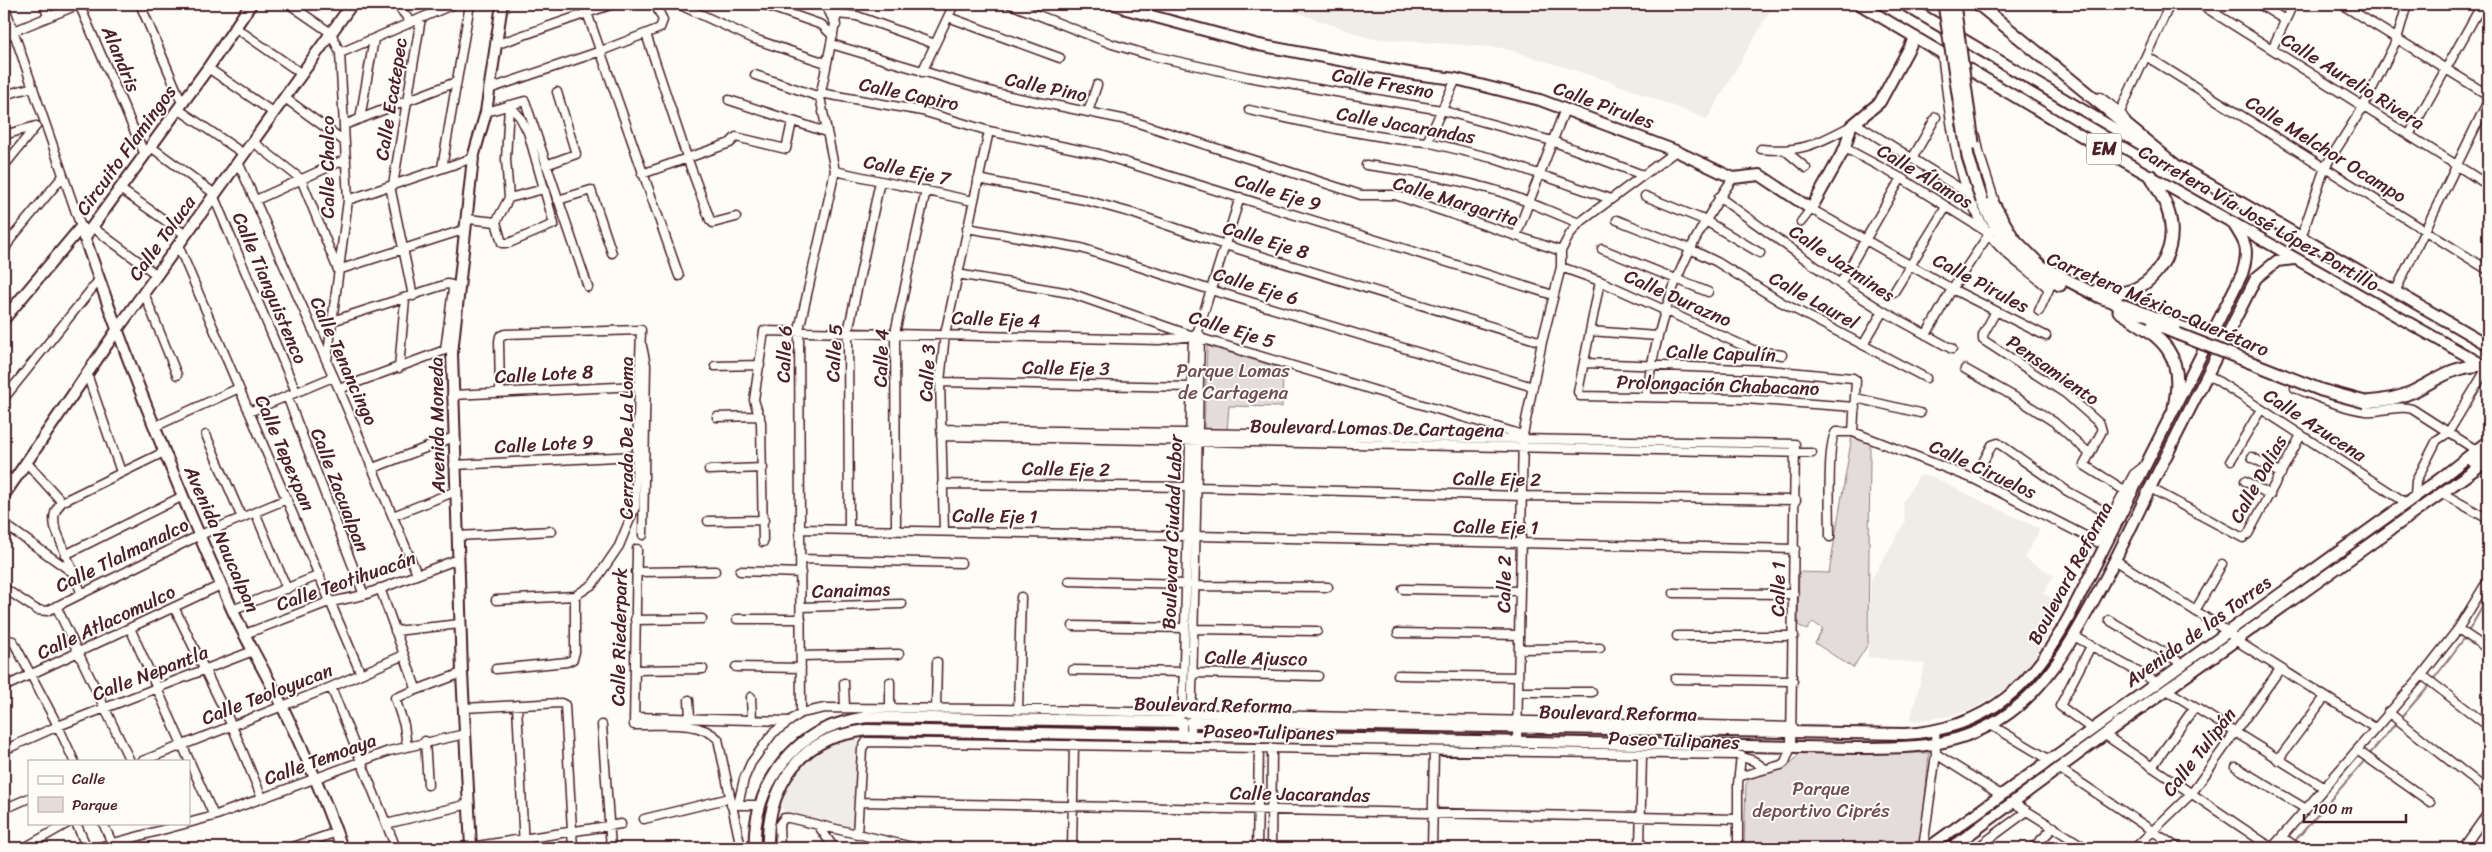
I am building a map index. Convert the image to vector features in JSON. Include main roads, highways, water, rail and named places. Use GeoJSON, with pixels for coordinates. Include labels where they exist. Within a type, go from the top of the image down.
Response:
{"type":"FeatureCollection","features":[{"type":"Feature","properties":{"kind":"highway","name":"Carretera México-Querétaro"},"geometry":{"type":"LineString","coordinates":[[1944,4],[1968,157],[1985,197]]}},
{"type":"Feature","properties":{"kind":"highway","name":"Carretera México-Querétaro"},"geometry":{"type":"LineString","coordinates":[[1954,4],[1976,159],[1985,197],[1994,226],[2005,244],[2037,274],[2119,311],[2321,390],[2365,402],[2386,400],[2411,393],[2453,370],[2487,367]]}},
{"type":"Feature","properties":{"kind":"highway"},"geometry":{"type":"LineString","coordinates":[[1978,4],[2174,164]]}},
{"type":"Feature","properties":{"kind":"highway"},"geometry":{"type":"LineString","coordinates":[[2082,288],[2118,294],[2133,290],[2145,284],[2166,258],[2170,243],[2171,225],[2166,205],[2151,176]]}},
{"type":"Feature","properties":{"kind":"highway","name":"Carretera México-Querétaro"},"geometry":{"type":"LineString","coordinates":[[1994,226],[2013,238],[2041,266],[2082,288]]}},
{"type":"Feature","properties":{"kind":"highway"},"geometry":{"type":"LineString","coordinates":[[2082,288],[2223,343]]}},
{"type":"Feature","properties":{"kind":"highway"},"geometry":{"type":"LineString","coordinates":[[2119,311],[2155,334],[2165,345],[2172,357],[2178,376],[2174,407]]}},
{"type":"Feature","properties":{"kind":"main road","name":"Circuito Flamingos"},"geometry":{"type":"LineString","coordinates":[[84,238],[208,68],[252,4]]}},
{"type":"Feature","properties":{"kind":"main road","name":"Calle Toluca"},"geometry":{"type":"LineString","coordinates":[[4,495],[117,330],[352,4]]}},
{"type":"Feature","properties":{"kind":"main road","name":"Avenida Moneda"},"geometry":{"type":"LineString","coordinates":[[470,847],[454,464],[452,353],[473,158],[486,112],[502,4]]}},
{"type":"Feature","properties":{"kind":"main road","name":"Carretera Vía José López Portillo"},"geometry":{"type":"LineString","coordinates":[[1859,4],[2294,259],[2487,367]]}},
{"type":"Feature","properties":{"kind":"main road","name":"Carretera Vía José López Portillo"},"geometry":{"type":"LineString","coordinates":[[1903,4],[1915,7],[2174,164],[2488,345]]}},
{"type":"Feature","properties":{"kind":"main road","name":"Calle Pirules"},"geometry":{"type":"LineString","coordinates":[[1127,7],[1287,51],[1456,79],[1540,100],[1676,151],[1732,178],[1760,174],[1811,209],[1845,148],[1853,124],[1880,102],[1915,37]]}},
{"type":"Feature","properties":{"kind":"main road","name":"Boulevard Reforma"},"geometry":{"type":"LineString","coordinates":[[755,848],[757,819],[761,805],[768,785],[781,764],[806,740],[821,730],[842,722],[866,717],[1187,718],[1905,734],[1935,731],[1980,714],[2003,701],[2033,674],[2053,646],[2242,274],[2247,247],[2232,222]]}},
{"type":"Feature","properties":{"kind":"main road","name":"Circuito Flamingos"},"geometry":{"type":"LineString","coordinates":[[4,319],[81,227],[84,238]]}},
{"type":"Feature","properties":{"kind":"main road","name":"Avenida Naucalpan"},"geometry":{"type":"LineString","coordinates":[[84,238],[164,452],[232,610],[282,706],[316,777],[342,848]]}},
{"type":"Feature","properties":{"kind":"main road","name":"Boulevard Reforma"},"geometry":{"type":"LineString","coordinates":[[768,848],[768,822],[780,786],[794,767],[809,752],[828,740],[846,733],[867,730],[1936,750],[1991,725],[2018,707],[2039,688],[2056,667],[2115,560],[2256,278],[2277,261],[2294,259]]}},
{"type":"Feature","properties":{"kind":"main road","name":"Avenida de las Torres"},"geometry":{"type":"LineString","coordinates":[[1928,848],[2405,502],[2441,478],[2488,441]]}},
{"type":"Feature","properties":{"kind":"main road"},"geometry":{"type":"LineString","coordinates":[[2418,509],[2441,478],[2460,470],[2488,450]]}},
{"type":"Feature","properties":{"kind":"main road","name":"Avenida de las Torres"},"geometry":{"type":"LineString","coordinates":[[1951,848],[2167,690],[2488,460]]}},
{"type":"Feature","properties":{"kind":"main road"},"geometry":{"type":"LineString","coordinates":[[2394,510],[2402,521]]}},
{"type":"Feature","properties":{"kind":"waterway"},"geometry":{"type":"LineString","coordinates":[[2468,632],[2488,597]]}},
{"type":"Feature","properties":{"kind":"waterway"},"geometry":{"type":"LineString","coordinates":[[2433,680],[2466,636]]}},
{"type":"Feature","properties":{"kind":"waterway"},"geometry":{"type":"LineString","coordinates":[[2401,718],[2430,684]]}},
{"type":"Feature","properties":{"kind":"waterway"},"geometry":{"type":"LineString","coordinates":[[2368,756],[2397,722]]}},
{"type":"Feature","properties":{"kind":"waterway"},"geometry":{"type":"LineString","coordinates":[[2294,842],[2365,760]]}},
{"type":"Feature","properties":{"kind":"park label","name":"Parque Lomas de Cartagena"},"geometry":{"type":"Point","coordinates":[1233,381]}},
{"type":"Feature","properties":{"kind":"park label","name":"Parque deportivo Ciprés"},"geometry":{"type":"Point","coordinates":[1821,799]}}]}
